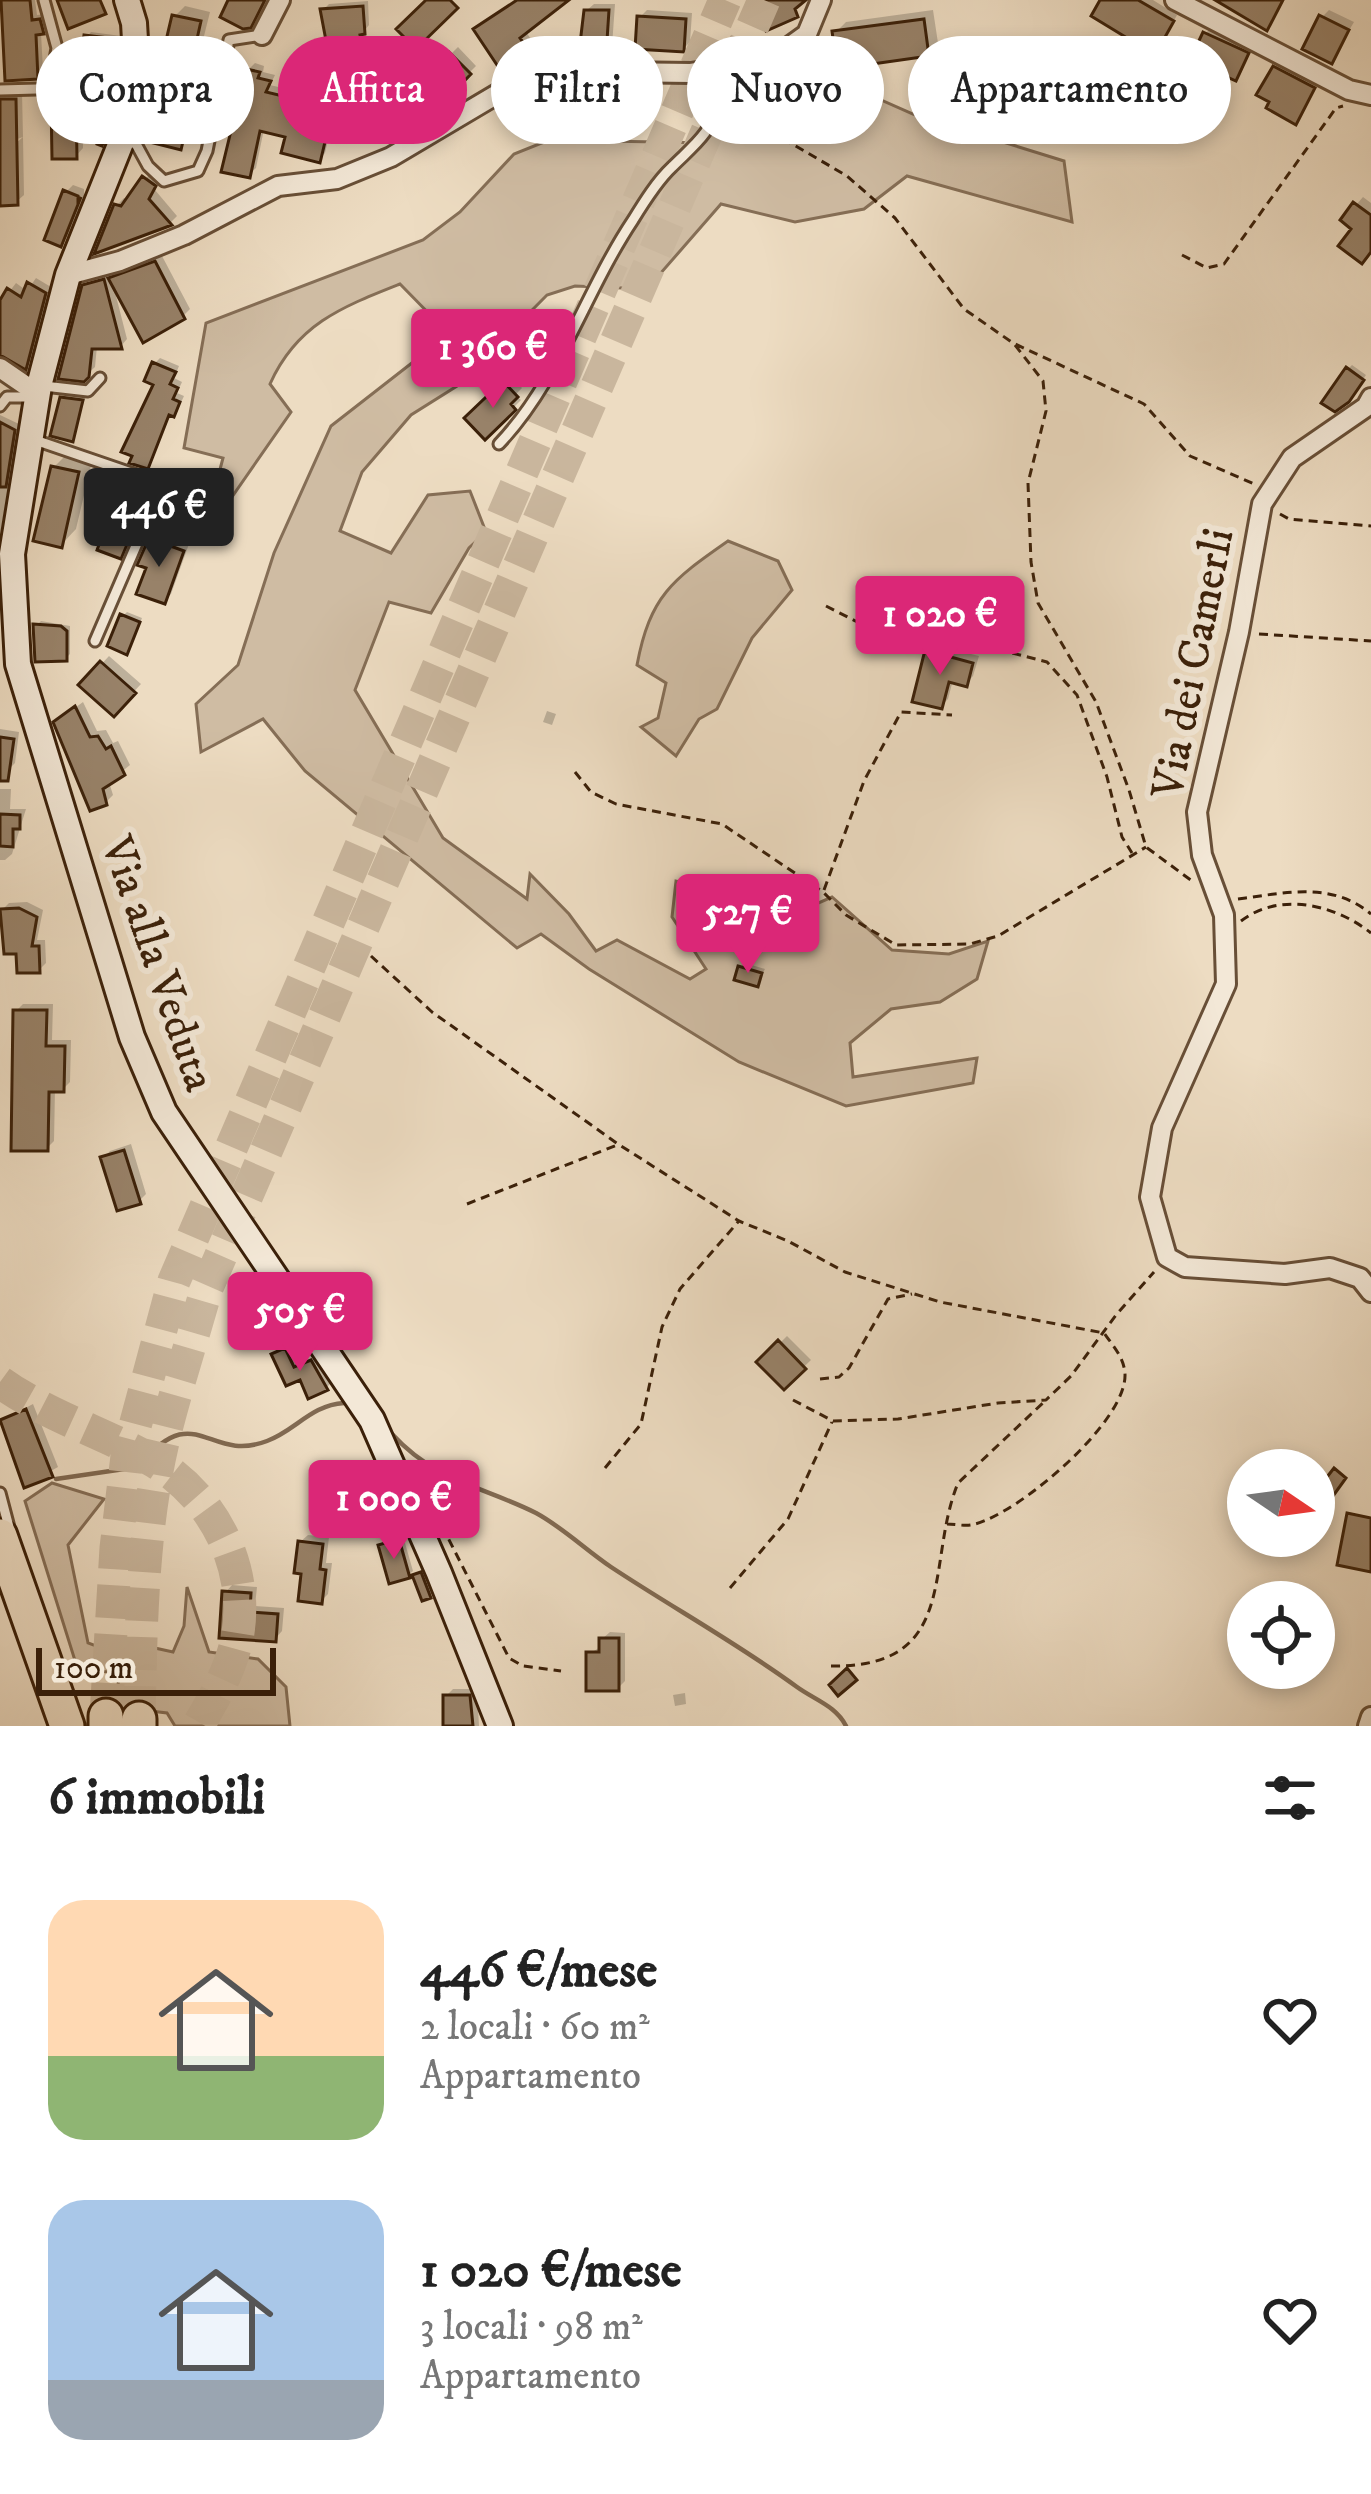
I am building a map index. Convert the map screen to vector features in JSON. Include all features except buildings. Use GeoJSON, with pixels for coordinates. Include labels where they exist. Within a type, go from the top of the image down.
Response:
{"type":"FeatureCollection","features":[{"type":"Feature","properties":{"kind":"highway"},"geometry":{"type":"LineString","coordinates":[[2,1541],[67,1726]]}},
{"type":"Feature","properties":{"kind":"street","name":"Via alla Veduta"},"geometry":{"type":"LineString","coordinates":[[127,0],[134,36]]}},
{"type":"Feature","properties":{"kind":"street"},"geometry":{"type":"LineString","coordinates":[[262,35],[280,0]]}},
{"type":"Feature","properties":{"kind":"street"},"geometry":{"type":"LineString","coordinates":[[805,36],[821,0]]}},
{"type":"Feature","properties":{"kind":"street"},"geometry":{"type":"LineString","coordinates":[[1175,0],[1349,90],[1368,94]]}},
{"type":"Feature","properties":{"kind":"street"},"geometry":{"type":"LineString","coordinates":[[68,274],[120,261],[184,236],[278,186],[337,178],[391,157],[536,71],[687,74]]}},
{"type":"Feature","properties":{"kind":"street","name":"Via alla Veduta"},"geometry":{"type":"LineString","coordinates":[[120,144],[68,274],[38,390],[12,554],[18,664],[132,1037],[164,1112],[372,1420],[500,1726]]}},
{"type":"Feature","properties":{"kind":"street"},"geometry":{"type":"LineString","coordinates":[[0,368],[38,390]]}},
{"type":"Feature","properties":{"kind":"street","name":"Via dei Camerli"},"geometry":{"type":"LineString","coordinates":[[1167,1258],[1150,1197],[1162,1128],[1226,984],[1227,933],[1202,855],[1198,812],[1266,498],[1292,458],[1366,407],[1371,398]]}},
{"type":"Feature","properties":{"kind":"street"},"geometry":{"type":"LineString","coordinates":[[1167,1258],[1185,1267],[1285,1274],[1330,1268],[1360,1278],[1371,1292]]}},
{"type":"Feature","properties":{"kind":"street"},"geometry":{"type":"LineString","coordinates":[[1368,1726],[1371,1717]]}},
{"type":"Feature","properties":{"kind":"lane"},"geometry":{"type":"LineString","coordinates":[[44,0],[54,36]]}},
{"type":"Feature","properties":{"kind":"lane"},"geometry":{"type":"LineString","coordinates":[[254,36],[262,35]]}},
{"type":"Feature","properties":{"kind":"lane"},"geometry":{"type":"LineString","coordinates":[[0,90],[36,89]]}},
{"type":"Feature","properties":{"kind":"lane"},"geometry":{"type":"LineString","coordinates":[[136,144],[148,166],[164,181],[198,171],[208,144]]}},
{"type":"Feature","properties":{"kind":"lane"},"geometry":{"type":"LineString","coordinates":[[499,444],[518,424],[544,382],[632,220],[669,170],[700,144]]}},
{"type":"Feature","properties":{"kind":"lane"},"geometry":{"type":"LineString","coordinates":[[0,406],[7,398],[30,398],[38,390],[88,391],[100,378]]}},
{"type":"Feature","properties":{"kind":"lane"},"geometry":{"type":"LineString","coordinates":[[31,438],[148,479],[160,490],[95,641]]}},
{"type":"Feature","properties":{"kind":"lane"},"geometry":{"type":"LineString","coordinates":[[0,1492],[11,1527],[2,1541]]}},
{"type":"Feature","properties":{"kind":"path"},"geometry":{"type":"LineString","coordinates":[[1182,256],[1207,268],[1224,264],[1336,108],[1368,94]]}},
{"type":"Feature","properties":{"kind":"path"},"geometry":{"type":"LineString","coordinates":[[792,144],[847,176],[895,218],[964,309],[1013,343],[1144,404],[1190,456],[1266,498],[1289,519],[1371,526]]}},
{"type":"Feature","properties":{"kind":"path"},"geometry":{"type":"LineString","coordinates":[[1013,343],[1043,381],[1046,411],[1028,483],[1038,604],[1096,702],[1130,790],[1145,847],[1217,897],[1305,890],[1355,901],[1371,914]]}},
{"type":"Feature","properties":{"kind":"path"},"geometry":{"type":"LineString","coordinates":[[826,606],[873,630],[924,631],[1048,662],[1077,695],[1107,777],[1122,837],[1132,854]]}},
{"type":"Feature","properties":{"kind":"path"},"geometry":{"type":"LineString","coordinates":[[1239,632],[1371,640]]}},
{"type":"Feature","properties":{"kind":"path"},"geometry":{"type":"LineString","coordinates":[[823,892],[864,781],[901,712],[952,715]]}},
{"type":"Feature","properties":{"kind":"path"},"geometry":{"type":"LineString","coordinates":[[574,772],[591,792],[616,805],[722,824],[896,945],[970,944],[998,936],[1145,847]]}},
{"type":"Feature","properties":{"kind":"path"},"geometry":{"type":"LineString","coordinates":[[1227,933],[1257,908],[1293,904],[1343,911],[1371,933]]}},
{"type":"Feature","properties":{"kind":"path"},"geometry":{"type":"LineString","coordinates":[[371,956],[432,1012],[619,1144],[739,1221],[845,1272],[914,1294],[1104,1333],[1122,1358],[1126,1380],[1080,1454],[1014,1507],[973,1526],[947,1524]]}},
{"type":"Feature","properties":{"kind":"path"},"geometry":{"type":"LineString","coordinates":[[467,1204],[619,1144]]}},
{"type":"Feature","properties":{"kind":"path"},"geometry":{"type":"LineString","coordinates":[[605,1468],[641,1424],[662,1327],[680,1288],[739,1221]]}},
{"type":"Feature","properties":{"kind":"path"},"geometry":{"type":"LineString","coordinates":[[831,1666],[860,1667],[894,1654],[913,1638],[932,1611],[958,1483],[1071,1376],[1167,1258]]}},
{"type":"Feature","properties":{"kind":"path"},"geometry":{"type":"LineString","coordinates":[[820,1379],[839,1377],[849,1368],[888,1299],[914,1294]]}},
{"type":"Feature","properties":{"kind":"path"},"geometry":{"type":"LineString","coordinates":[[793,1400],[832,1420],[898,1419],[1046,1400]]}},
{"type":"Feature","properties":{"kind":"path"},"geometry":{"type":"LineString","coordinates":[[730,1588],[788,1519],[832,1420]]}},
{"type":"Feature","properties":{"kind":"path"},"geometry":{"type":"LineString","coordinates":[[438,1519],[508,1658],[523,1666],[561,1671]]}},
{"type":"Feature","properties":{"kind":"shaded area"},"geometry":{"type":"Polygon","coordinates":[[[884,101],[908,112],[908,144],[1009,144],[1064,161],[1072,222],[907,176],[864,209],[795,222],[721,204],[653,282],[622,288],[575,286],[547,295],[457,386],[411,415],[362,472],[340,531],[391,553],[428,495],[470,491],[486,532],[469,548],[431,613],[389,602],[355,690],[443,838],[527,899],[530,874],[596,951],[617,940],[690,979],[706,969],[672,917],[676,881],[716,891],[762,942],[786,917],[832,897],[892,950],[949,954],[988,941],[977,979],[940,1002],[891,1009],[850,1043],[853,1077],[977,1058],[973,1083],[846,1106],[739,1062],[541,934],[517,948],[305,771],[263,719],[201,752],[196,704],[238,665],[274,553],[331,426],[449,334],[400,284],[323,320],[294,346],[270,384],[291,412],[227,504],[212,500],[223,458],[184,448],[206,323],[423,240],[460,212],[514,154],[539,144],[884,144],[884,101]]]}},
{"type":"Feature","properties":{"kind":"shaded area"},"geometry":{"type":"Polygon","coordinates":[[[728,541],[778,561],[792,590],[752,638],[717,709],[699,719],[676,756],[641,727],[658,718],[666,683],[637,665],[642,641],[666,592],[728,541]]]}},
{"type":"Feature","properties":{"kind":"shaded area"},"geometry":{"type":"Polygon","coordinates":[[[52,1483],[104,1499],[68,1545],[88,1643],[128,1658],[141,1645],[173,1652],[184,1626],[187,1587],[209,1652],[258,1659],[286,1687],[290,1726],[175,1726],[167,1713],[116,1707],[119,1674],[77,1667],[25,1501],[52,1483]]]}},
{"type":"Feature","properties":{"kind":"waterway"},"geometry":{"type":"LineString","coordinates":[[56,1479],[138,1467],[174,1436],[188,1434],[247,1446],[267,1441],[322,1408],[344,1403]]}},
{"type":"Feature","properties":{"kind":"waterway"},"geometry":{"type":"LineString","coordinates":[[392,1434],[443,1473],[546,1519],[611,1567],[825,1704],[846,1726]]}},
{"type":"Feature","properties":{"kind":"tunnel"},"geometry":{"type":"LineString","coordinates":[[106,1716],[127,1456],[174,1281],[725,0]]}},
{"type":"Feature","properties":{"kind":"tunnel"},"geometry":{"type":"LineString","coordinates":[[139,1719],[144,1580],[156,1476],[206,1290],[764,0]]}},
{"type":"Feature","properties":{"kind":"tunnel"},"geometry":{"type":"LineString","coordinates":[[0,1382],[155,1462],[177,1477],[212,1517],[233,1564],[240,1616],[229,1665],[198,1726]]}}]}
